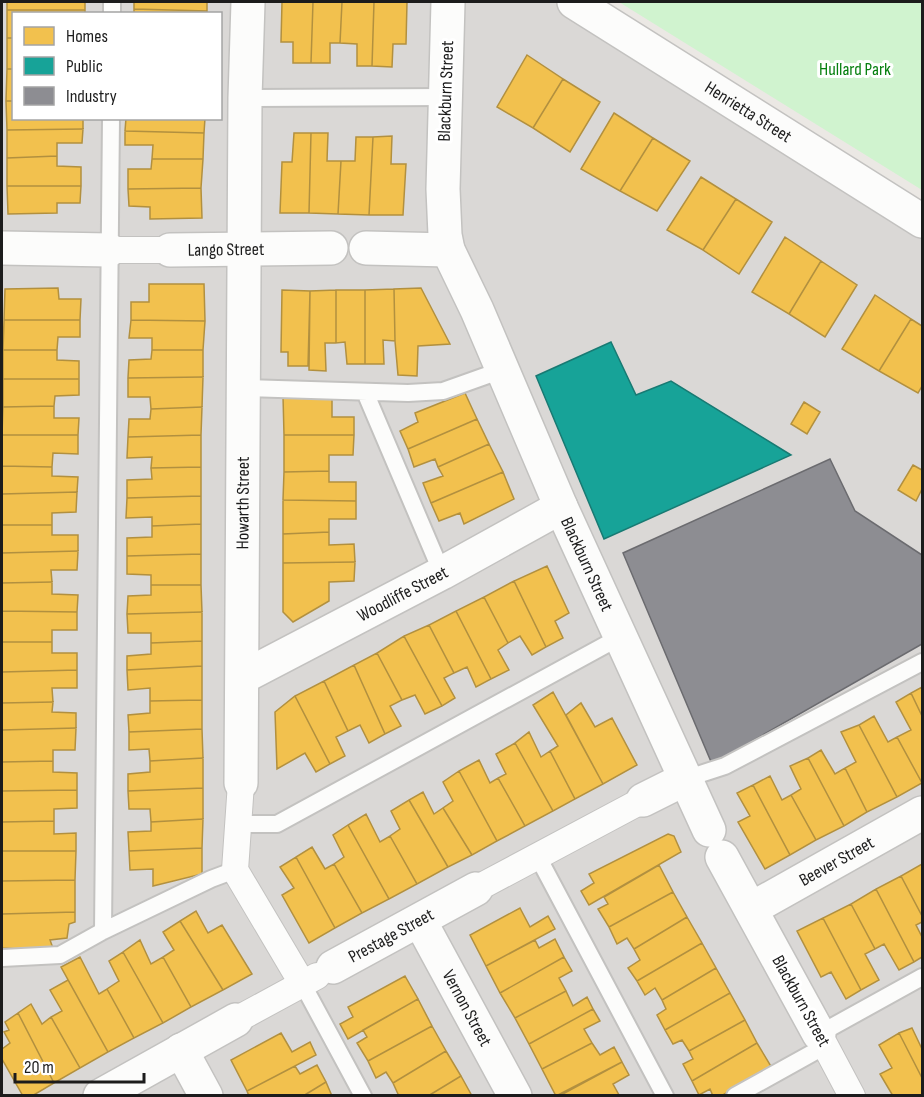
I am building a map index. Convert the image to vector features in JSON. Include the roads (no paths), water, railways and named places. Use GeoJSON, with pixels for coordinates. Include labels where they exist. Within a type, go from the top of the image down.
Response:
{"type":"FeatureCollection","features":[{"type":"Feature","properties":{"kind":"street","name":"Howarth Street"},"geometry":{"type":"LineString","coordinates":[[235,870],[241,783],[243,677],[245,98],[248,2]]}},
{"type":"Feature","properties":{"kind":"street","name":"Blackburn Street"},"geometry":{"type":"LineString","coordinates":[[448,2],[443,189],[448,250],[561,507],[685,779],[716,843],[852,1095]]}},
{"type":"Feature","properties":{"kind":"street","name":"Henrietta Street"},"geometry":{"type":"LineString","coordinates":[[574,2],[922,221]]}},
{"type":"Feature","properties":{"kind":"street","name":"Lango Street"},"geometry":{"type":"LineString","coordinates":[[2,248],[448,250]]}},
{"type":"Feature","properties":{"kind":"street","name":"Woodliffe Street"},"geometry":{"type":"LineString","coordinates":[[243,677],[442,573],[561,507]]}},
{"type":"Feature","properties":{"kind":"street","name":"Prestage Street"},"geometry":{"type":"LineString","coordinates":[[100,1095],[476,889],[685,779]]}},
{"type":"Feature","properties":{"kind":"street","name":"Beever Street"},"geometry":{"type":"LineString","coordinates":[[751,909],[922,813]]}},
{"type":"Feature","properties":{"kind":"street"},"geometry":{"type":"LineString","coordinates":[[235,870],[303,983]]}},
{"type":"Feature","properties":{"kind":"street","name":"Vernon Street"},"geometry":{"type":"LineString","coordinates":[[420,921],[515,1095]]}},
{"type":"Feature","properties":{"kind":"street"},"geometry":{"type":"LineString","coordinates":[[181,1050],[206,1095]]}},
{"type":"Feature","properties":{"kind":"lane"},"geometry":{"type":"LineString","coordinates":[[245,98],[446,97]]}},
{"type":"Feature","properties":{"kind":"lane"},"geometry":{"type":"LineString","coordinates":[[103,931],[111,120]]}},
{"type":"Feature","properties":{"kind":"lane"},"geometry":{"type":"LineString","coordinates":[[244,387],[408,393],[443,391],[502,370]]}},
{"type":"Feature","properties":{"kind":"lane"},"geometry":{"type":"LineString","coordinates":[[365,392],[442,573]]}},
{"type":"Feature","properties":{"kind":"lane"},"geometry":{"type":"LineString","coordinates":[[238,824],[277,824],[620,637]]}},
{"type":"Feature","properties":{"kind":"lane"},"geometry":{"type":"LineString","coordinates":[[685,779],[725,766],[922,662]]}},
{"type":"Feature","properties":{"kind":"lane"},"geometry":{"type":"LineString","coordinates":[[537,857],[665,1095]]}},
{"type":"Feature","properties":{"kind":"lane"},"geometry":{"type":"LineString","coordinates":[[2,958],[60,955],[103,931],[211,879],[235,870]]}},
{"type":"Feature","properties":{"kind":"lane"},"geometry":{"type":"LineString","coordinates":[[735,1095],[922,977]]}},
{"type":"Feature","properties":{"kind":"lane"},"geometry":{"type":"LineString","coordinates":[[303,983],[363,1095]]}},
{"type":"Feature","properties":{"kind":"park label","name":"Hullard Park"},"geometry":{"type":"Point","coordinates":[855,69]}}]}
